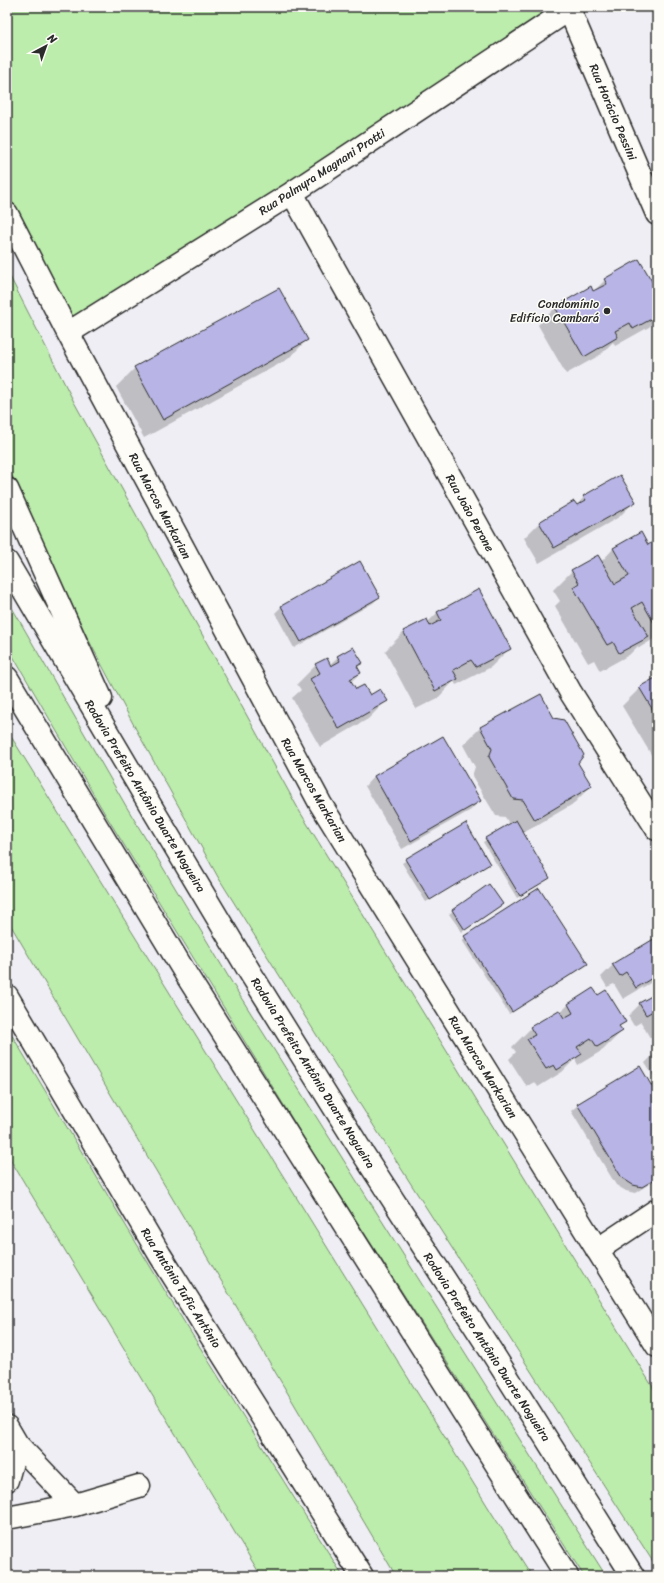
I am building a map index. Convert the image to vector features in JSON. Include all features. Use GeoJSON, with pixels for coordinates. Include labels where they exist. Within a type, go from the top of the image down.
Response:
{"type":"FeatureCollection","features":[{"type":"Feature","properties":{"kind":"main road","name":"Rua Palmyra Magnani Protti"},"geometry":{"type":"LineString","coordinates":[[68,333],[292,193],[571,8]]}},
{"type":"Feature","properties":{"kind":"main road","name":"Rua Horácio Pessini"},"geometry":{"type":"LineString","coordinates":[[571,8],[657,214]]}},
{"type":"Feature","properties":{"kind":"main road","name":"Rua João Perone"},"geometry":{"type":"LineString","coordinates":[[292,193],[571,693],[657,829]]}},
{"type":"Feature","properties":{"kind":"main road","name":"Rua Marcos Markarian"},"geometry":{"type":"LineString","coordinates":[[7,214],[68,333],[320,803],[596,1250],[657,1346]]}},
{"type":"Feature","properties":{"kind":"main road"},"geometry":{"type":"LineString","coordinates":[[7,489],[149,804]]}},
{"type":"Feature","properties":{"kind":"main road","name":"Rodovia Prefeito Antônio Duarte Nogueira"},"geometry":{"type":"LineString","coordinates":[[7,562],[251,974],[358,1145],[634,1576]]}},
{"type":"Feature","properties":{"kind":"main road"},"geometry":{"type":"LineString","coordinates":[[7,678],[191,983],[567,1576]]}},
{"type":"Feature","properties":{"kind":"main road"},"geometry":{"type":"LineString","coordinates":[[7,700],[96,826]]}},
{"type":"Feature","properties":{"kind":"main road","name":"Rua Antônio Tufic Antônio"},"geometry":{"type":"LineString","coordinates":[[7,996],[160,1255],[362,1576]]}},
{"type":"Feature","properties":{"kind":"main road"},"geometry":{"type":"LineString","coordinates":[[596,1250],[657,1210]]}},
{"type":"Feature","properties":{"kind":"main road"},"geometry":{"type":"LineString","coordinates":[[7,1480],[12,1436]]}},
{"type":"Feature","properties":{"kind":"main road"},"geometry":{"type":"LineString","coordinates":[[12,1436],[74,1505]]}},
{"type":"Feature","properties":{"kind":"main road"},"geometry":{"type":"LineString","coordinates":[[7,1518],[74,1505],[139,1486]]}},
{"type":"Feature","properties":{"kind":"green space"},"geometry":{"type":"Polygon","coordinates":[[[7,7],[570,7],[68,333],[7,194],[7,7]]]}},
{"type":"Feature","properties":{"kind":"green space"},"geometry":{"type":"Polygon","coordinates":[[[7,271],[74,402],[300,812],[657,1394],[657,1568],[354,1095],[218,877],[138,733],[87,637],[7,465],[7,271]]]}},
{"type":"Feature","properties":{"kind":"green space"},"geometry":{"type":"Polygon","coordinates":[[[7,599],[126,806],[240,996],[606,1576],[584,1576],[315,1156],[105,814],[7,646],[7,599]]]}},
{"type":"Feature","properties":{"kind":"green space"},"geometry":{"type":"Polygon","coordinates":[[[7,730],[532,1576],[396,1576],[7,919],[7,730]]]}},
{"type":"Feature","properties":{"kind":"green space"},"geometry":{"type":"Polygon","coordinates":[[[7,1027],[168,1296],[343,1576],[261,1576],[7,1154],[7,1027]]]}},
{"type":"Feature","properties":{"kind":"building","name":"Condomínio Edifício Cambará"},"geometry":{"type":"Polygon","coordinates":[[[639,259],[657,290],[657,316],[633,329],[630,323],[615,331],[618,337],[584,357],[555,307],[591,286],[593,291],[607,284],[604,279],[639,259]]]}},
{"type":"Feature","properties":{"kind":"building"},"geometry":{"type":"Polygon","coordinates":[[[279,288],[308,340],[163,420],[134,367],[279,288]]]}},
{"type":"Feature","properties":{"kind":"building"},"geometry":{"type":"Polygon","coordinates":[[[620,475],[636,502],[554,548],[539,522],[574,501],[577,505],[586,500],[583,496],[620,475]]]}},
{"type":"Feature","properties":{"kind":"building"},"geometry":{"type":"Polygon","coordinates":[[[641,532],[648,545],[654,541],[657,546],[657,628],[642,602],[632,608],[649,637],[619,653],[613,642],[607,645],[573,587],[579,583],[571,570],[598,555],[615,584],[629,576],[613,548],[641,532]]]}},
{"type":"Feature","properties":{"kind":"building"},"geometry":{"type":"Polygon","coordinates":[[[360,561],[380,597],[301,642],[281,606],[360,561]]]}},
{"type":"Feature","properties":{"kind":"building"},"geometry":{"type":"Polygon","coordinates":[[[479,589],[511,649],[476,667],[471,660],[453,670],[458,679],[435,691],[403,631],[427,619],[430,626],[441,620],[437,612],[479,589]]]}},
{"type":"Feature","properties":{"kind":"building"},"geometry":{"type":"Polygon","coordinates":[[[353,647],[363,663],[357,666],[361,673],[350,679],[356,689],[364,685],[370,695],[380,689],[388,701],[339,729],[310,679],[320,673],[315,664],[327,658],[331,666],[340,661],[337,656],[353,647]]]}},
{"type":"Feature","properties":{"kind":"building"},"geometry":{"type":"Polygon","coordinates":[[[657,677],[657,717],[639,687],[657,677]]]}},
{"type":"Feature","properties":{"kind":"building"},"geometry":{"type":"Polygon","coordinates":[[[541,694],[554,718],[564,720],[584,755],[578,763],[592,786],[535,820],[523,800],[513,799],[489,757],[492,749],[480,727],[541,694]]]}},
{"type":"Feature","properties":{"kind":"building"},"geometry":{"type":"Polygon","coordinates":[[[443,736],[481,801],[411,841],[374,776],[443,736]]]}},
{"type":"Feature","properties":{"kind":"building"},"geometry":{"type":"Polygon","coordinates":[[[516,820],[550,878],[520,896],[485,838],[516,820]]]}},
{"type":"Feature","properties":{"kind":"building"},"geometry":{"type":"Polygon","coordinates":[[[466,823],[490,864],[430,900],[405,859],[466,823]]]}},
{"type":"Feature","properties":{"kind":"building"},"geometry":{"type":"Polygon","coordinates":[[[489,884],[503,904],[465,930],[452,910],[489,884]]]}},
{"type":"Feature","properties":{"kind":"building"},"geometry":{"type":"Polygon","coordinates":[[[539,888],[588,964],[512,1012],[464,936],[539,888]]]}},
{"type":"Feature","properties":{"kind":"building"},"geometry":{"type":"Polygon","coordinates":[[[657,937],[657,975],[636,988],[626,972],[620,976],[612,964],[657,937]]]}},
{"type":"Feature","properties":{"kind":"building"},"geometry":{"type":"Polygon","coordinates":[[[593,988],[598,995],[606,990],[626,1022],[619,1026],[623,1031],[597,1047],[591,1038],[577,1047],[582,1054],[557,1070],[554,1065],[546,1069],[527,1039],[535,1035],[530,1027],[559,1010],[564,1018],[573,1013],[568,1004],[593,988]]]}},
{"type":"Feature","properties":{"kind":"building"},"geometry":{"type":"Polygon","coordinates":[[[657,993],[657,1018],[653,1011],[646,1015],[639,1003],[657,993]]]}},
{"type":"Feature","properties":{"kind":"building"},"geometry":{"type":"Polygon","coordinates":[[[640,1066],[657,1095],[657,1178],[642,1187],[633,1185],[622,1178],[577,1104],[640,1066]]]}},
{"type":"Feature","properties":{"kind":"place","name":"Condomínio Edifício Cambará"},"geometry":{"type":"Point","coordinates":[607,311]}}]}
